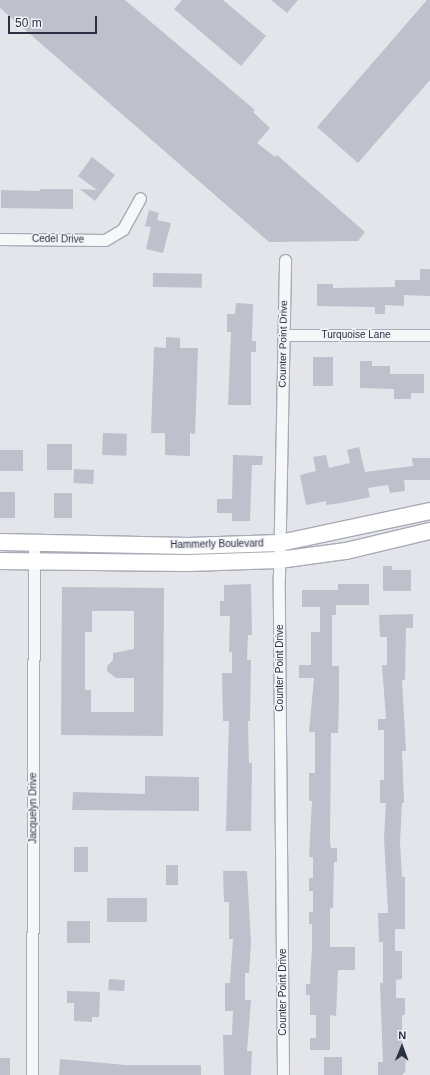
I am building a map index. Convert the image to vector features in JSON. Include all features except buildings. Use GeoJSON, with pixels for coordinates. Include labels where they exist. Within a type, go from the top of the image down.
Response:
{"type":"FeatureCollection","features":[{"type":"Feature","properties":{"kind":"main road","name":"Hammerly Boulevard"},"geometry":{"type":"LineString","coordinates":[[0,542],[188,546],[280,543],[430,511]]}},
{"type":"Feature","properties":{"kind":"main road","name":"Hammerly Boulevard"},"geometry":{"type":"LineString","coordinates":[[0,561],[188,563],[279,560],[346,550],[430,531]]}},
{"type":"Feature","properties":{"kind":"street","name":"Cedel Drive"},"geometry":{"type":"LineString","coordinates":[[0,239],[105,240],[115,236],[123,229],[140,198]]}},
{"type":"Feature","properties":{"kind":"street","name":"Counter Point Drive"},"geometry":{"type":"LineString","coordinates":[[283,1075],[279,560],[285,260]]}},
{"type":"Feature","properties":{"kind":"street","name":"Turquoise Lane"},"geometry":{"type":"LineString","coordinates":[[284,335],[429,335]]}},
{"type":"Feature","properties":{"kind":"street","name":"Jacquelyn Drive"},"geometry":{"type":"LineString","coordinates":[[32,1075],[34,542]]}}]}
